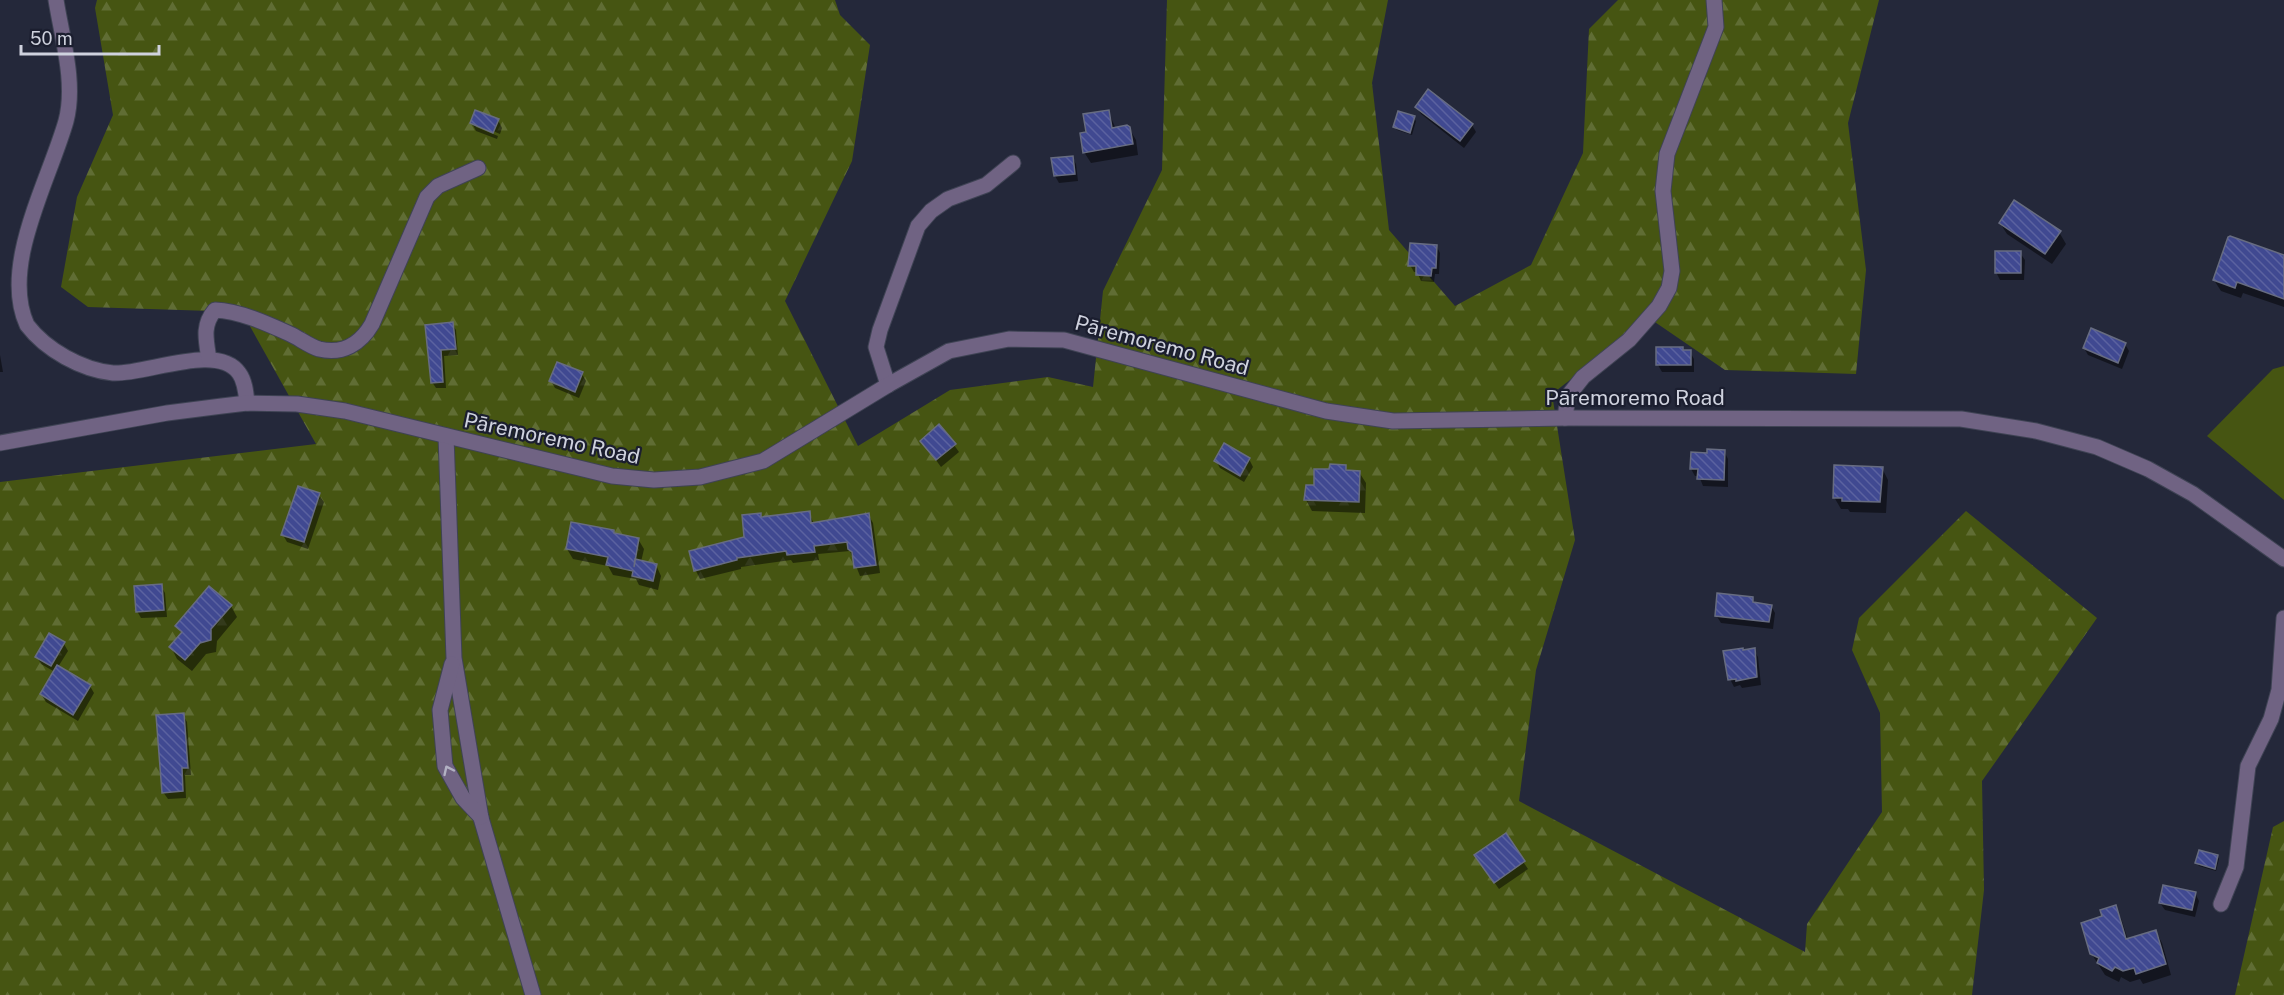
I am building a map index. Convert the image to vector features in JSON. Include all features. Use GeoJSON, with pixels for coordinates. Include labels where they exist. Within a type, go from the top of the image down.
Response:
{"type":"FeatureCollection","features":[{"type":"Feature","properties":{"kind":"street"},"geometry":{"type":"LineString","coordinates":[[56,0],[69,80],[66,120],[18,238],[11,268],[13,295],[27,325],[49,346],[81,364],[113,373],[209,359],[231,364],[242,378],[247,403]]}},
{"type":"Feature","properties":{"kind":"street"},"geometry":{"type":"LineString","coordinates":[[1565,418],[1568,396],[1583,377],[1629,340],[1659,306],[1669,288],[1672,271],[1663,191],[1668,154],[1716,27],[1714,0]]}},
{"type":"Feature","properties":{"kind":"street"},"geometry":{"type":"LineString","coordinates":[[888,385],[876,347],[918,226],[931,211],[948,199],[986,185],[1013,163]]}},
{"type":"Feature","properties":{"kind":"street"},"geometry":{"type":"LineString","coordinates":[[209,359],[206,337],[207,320],[216,310],[257,321],[319,349],[341,350],[354,345],[365,336],[372,324],[427,197],[438,186],[478,168]]}},
{"type":"Feature","properties":{"kind":"street","name":"Pāremoremo Road"},"geometry":{"type":"LineString","coordinates":[[0,442],[167,413],[247,403],[321,406],[612,476],[654,480],[700,477],[763,461],[949,351],[1009,339],[1064,340],[1106,349],[1326,411],[1393,421],[1565,418],[1961,419],[2036,431],[2097,447],[2148,470],[2193,494],[2284,559]]}},
{"type":"Feature","properties":{"kind":"street"},"geometry":{"type":"LineString","coordinates":[[446,436],[454,658],[482,818],[534,995]]}},
{"type":"Feature","properties":{"kind":"street"},"geometry":{"type":"LineString","coordinates":[[2221,904],[2236,867],[2248,766],[2271,720],[2278,690],[2284,618]]}},
{"type":"Feature","properties":{"kind":"street"},"geometry":{"type":"LineString","coordinates":[[454,658],[440,710],[445,766],[463,798],[482,818]]}},
{"type":"Feature","properties":{"kind":"green space"},"geometry":{"type":"Polygon","coordinates":[[[97,0],[835,0],[840,15],[870,45],[852,161],[785,301],[858,446],[950,390],[1048,377],[1093,387],[1103,291],[1162,170],[1167,0],[1388,0],[1372,83],[1389,230],[1455,306],[1531,265],[1583,153],[1589,29],[1618,0],[1879,0],[1848,123],[1866,270],[1856,374],[1725,370],[1649,318],[1552,394],[1575,540],[1536,670],[1519,801],[1805,952],[1807,924],[1882,812],[1880,713],[1852,650],[1859,618],[1966,511],[2097,618],[1982,781],[1984,890],[1972,995],[0,995],[0,482],[316,444],[242,312],[88,307],[61,287],[77,197],[113,115],[95,8],[97,0]]]}},
{"type":"Feature","properties":{"kind":"green space"},"geometry":{"type":"Polygon","coordinates":[[[2284,366],[2284,500],[2207,436],[2273,369],[2284,366]]]}},
{"type":"Feature","properties":{"kind":"green space"},"geometry":{"type":"Polygon","coordinates":[[[2284,821],[2284,995],[2235,995],[2273,827],[2284,821]]]}},
{"type":"Feature","properties":{"kind":"building"},"geometry":{"type":"Polygon","coordinates":[[[1428,89],[1473,124],[1460,141],[1415,107],[1428,89]]]}},
{"type":"Feature","properties":{"kind":"building"},"geometry":{"type":"Polygon","coordinates":[[[475,110],[499,119],[493,133],[470,123],[475,110]]]}},
{"type":"Feature","properties":{"kind":"building"},"geometry":{"type":"Polygon","coordinates":[[[1109,110],[1112,128],[1127,125],[1130,127],[1133,144],[1083,153],[1080,133],[1086,132],[1083,114],[1109,110]]]}},
{"type":"Feature","properties":{"kind":"building"},"geometry":{"type":"Polygon","coordinates":[[[1398,111],[1415,116],[1410,133],[1393,127],[1398,111]]]}},
{"type":"Feature","properties":{"kind":"building"},"geometry":{"type":"Polygon","coordinates":[[[1073,156],[1075,174],[1054,176],[1051,158],[1073,156]]]}},
{"type":"Feature","properties":{"kind":"building"},"geometry":{"type":"Polygon","coordinates":[[[2014,200],[2061,231],[2045,254],[1999,223],[2014,200]]]}},
{"type":"Feature","properties":{"kind":"building"},"geometry":{"type":"Polygon","coordinates":[[[2230,236],[2284,255],[2284,299],[2237,282],[2235,288],[2213,280],[2230,236]]]}},
{"type":"Feature","properties":{"kind":"building"},"geometry":{"type":"Polygon","coordinates":[[[1410,243],[1437,245],[1436,268],[1432,268],[1431,276],[1416,275],[1416,266],[1408,266],[1410,243]]]}},
{"type":"Feature","properties":{"kind":"building"},"geometry":{"type":"Polygon","coordinates":[[[1995,251],[2021,251],[2021,273],[1995,273],[1995,251]]]}},
{"type":"Feature","properties":{"kind":"building"},"geometry":{"type":"Polygon","coordinates":[[[453,322],[456,349],[441,350],[443,382],[431,383],[425,325],[453,322]]]}},
{"type":"Feature","properties":{"kind":"building"},"geometry":{"type":"Polygon","coordinates":[[[2091,328],[2126,343],[2118,363],[2083,348],[2091,328]]]}},
{"type":"Feature","properties":{"kind":"building"},"geometry":{"type":"Polygon","coordinates":[[[1656,347],[1683,347],[1683,350],[1691,350],[1691,365],[1656,365],[1656,347]]]}},
{"type":"Feature","properties":{"kind":"building"},"geometry":{"type":"Polygon","coordinates":[[[557,362],[583,372],[575,392],[549,381],[557,362]]]}},
{"type":"Feature","properties":{"kind":"building"},"geometry":{"type":"Polygon","coordinates":[[[939,424],[956,444],[936,460],[920,441],[939,424]]]}},
{"type":"Feature","properties":{"kind":"building"},"geometry":{"type":"Polygon","coordinates":[[[1224,443],[1250,458],[1240,476],[1214,461],[1224,443]]]}},
{"type":"Feature","properties":{"kind":"building"},"geometry":{"type":"Polygon","coordinates":[[[1707,449],[1725,450],[1724,480],[1697,479],[1698,469],[1690,469],[1691,452],[1707,453],[1707,449]]]}},
{"type":"Feature","properties":{"kind":"building"},"geometry":{"type":"Polygon","coordinates":[[[1330,464],[1346,465],[1346,470],[1360,471],[1359,502],[1304,500],[1306,485],[1314,485],[1314,469],[1329,469],[1330,464]]]}},
{"type":"Feature","properties":{"kind":"building"},"geometry":{"type":"Polygon","coordinates":[[[1834,465],[1883,467],[1880,502],[1842,501],[1842,498],[1833,498],[1834,465]]]}},
{"type":"Feature","properties":{"kind":"building"},"geometry":{"type":"Polygon","coordinates":[[[298,486],[320,493],[304,542],[281,535],[298,486]]]}},
{"type":"Feature","properties":{"kind":"building"},"geometry":{"type":"Polygon","coordinates":[[[810,511],[811,523],[869,513],[876,565],[854,568],[852,552],[848,549],[847,542],[814,546],[815,552],[787,555],[786,551],[737,558],[737,560],[694,571],[689,551],[744,537],[742,515],[761,513],[761,517],[810,511]]]}},
{"type":"Feature","properties":{"kind":"building"},"geometry":{"type":"Polygon","coordinates":[[[571,522],[614,530],[614,533],[639,538],[635,559],[657,564],[653,581],[632,576],[633,571],[606,565],[608,557],[566,549],[571,522]]]}},
{"type":"Feature","properties":{"kind":"building"},"geometry":{"type":"Polygon","coordinates":[[[162,584],[164,610],[136,612],[134,586],[162,584]]]}},
{"type":"Feature","properties":{"kind":"building"},"geometry":{"type":"Polygon","coordinates":[[[209,586],[232,605],[211,629],[211,640],[200,643],[185,660],[169,647],[182,632],[175,626],[209,586]]]}},
{"type":"Feature","properties":{"kind":"building"},"geometry":{"type":"Polygon","coordinates":[[[1717,593],[1753,597],[1753,602],[1772,605],[1769,622],[1715,616],[1717,593]]]}},
{"type":"Feature","properties":{"kind":"building"},"geometry":{"type":"Polygon","coordinates":[[[49,633],[65,642],[51,666],[35,657],[49,633]]]}},
{"type":"Feature","properties":{"kind":"building"},"geometry":{"type":"Polygon","coordinates":[[[1743,648],[1743,650],[1755,648],[1757,677],[1736,681],[1736,679],[1728,680],[1723,651],[1743,648]]]}},
{"type":"Feature","properties":{"kind":"building"},"geometry":{"type":"Polygon","coordinates":[[[57,665],[91,685],[73,715],[40,694],[57,665]]]}},
{"type":"Feature","properties":{"kind":"building"},"geometry":{"type":"Polygon","coordinates":[[[184,713],[188,768],[182,768],[183,791],[162,793],[156,715],[184,713]]]}},
{"type":"Feature","properties":{"kind":"building"},"geometry":{"type":"Polygon","coordinates":[[[1506,833],[1525,861],[1494,883],[1474,855],[1506,833]]]}},
{"type":"Feature","properties":{"kind":"building"},"geometry":{"type":"Polygon","coordinates":[[[2199,850],[2218,855],[2215,869],[2195,863],[2199,850]]]}},
{"type":"Feature","properties":{"kind":"building"},"geometry":{"type":"Polygon","coordinates":[[[2163,885],[2196,892],[2192,910],[2159,903],[2163,885]]]}},
{"type":"Feature","properties":{"kind":"building"},"geometry":{"type":"Polygon","coordinates":[[[2116,905],[2126,939],[2156,930],[2166,964],[2136,974],[2134,968],[2123,971],[2115,967],[2112,971],[2097,963],[2099,958],[2090,954],[2081,923],[2102,916],[2100,910],[2116,905]]]}}]}
